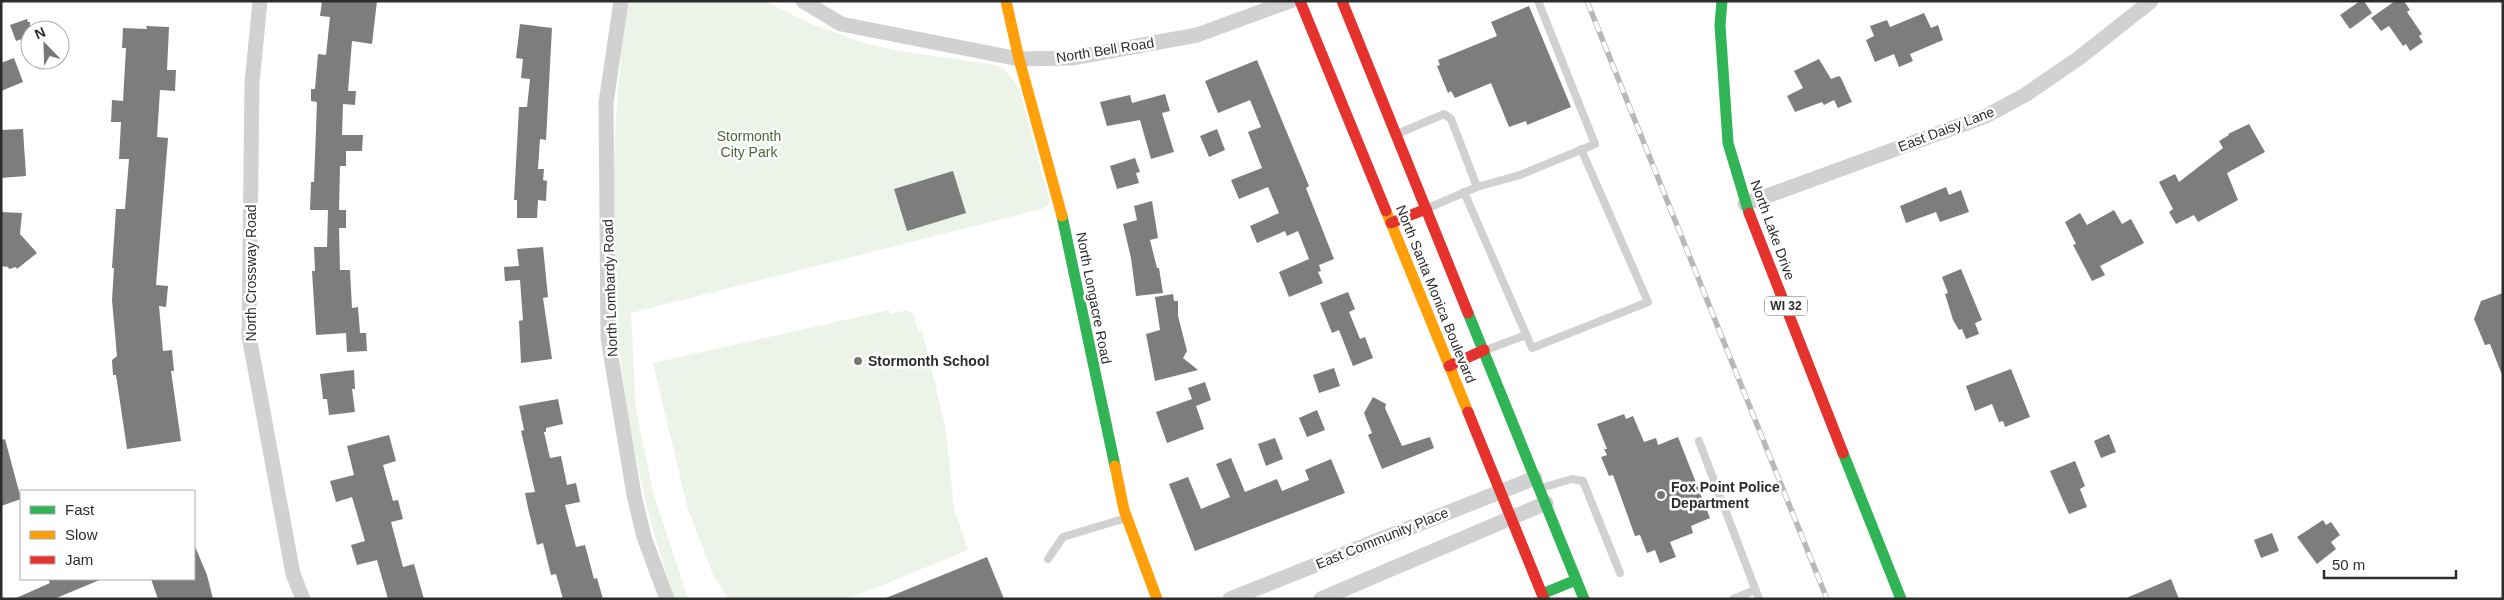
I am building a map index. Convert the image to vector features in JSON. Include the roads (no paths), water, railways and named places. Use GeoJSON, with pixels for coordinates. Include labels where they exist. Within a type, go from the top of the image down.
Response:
{"type":"FeatureCollection","features":[{"type":"Feature","properties":{"kind":"street","name":"North Crossway Road"},"geometry":{"type":"LineString","coordinates":[[260,1],[252,83],[248,336],[293,574],[302,599]]}},
{"type":"Feature","properties":{"kind":"street","name":"North Lombardy Road"},"geometry":{"type":"LineString","coordinates":[[621,1],[606,103],[608,338],[634,494],[644,537],[667,599]]}},
{"type":"Feature","properties":{"kind":"street","name":"North Bell Road"},"geometry":{"type":"LineString","coordinates":[[803,1],[841,24],[1019,59],[1072,58],[1197,35],[1290,1]]}},
{"type":"Feature","properties":{"kind":"street","name":"North Longacre Road"},"geometry":{"type":"LineString","coordinates":[[1006,1],[1019,59],[1063,220],[1097,386],[1127,518],[1157,599]]}},
{"type":"Feature","properties":{"kind":"street","name":"North Santa Monica Boulevard"},"geometry":{"type":"LineString","coordinates":[[1300,1],[1543,596]]}},
{"type":"Feature","properties":{"kind":"street","name":"North Santa Monica Boulevard"},"geometry":{"type":"LineString","coordinates":[[1342,1],[1584,599]]}},
{"type":"Feature","properties":{"kind":"street","name":"North Lake Drive"},"geometry":{"type":"LineString","coordinates":[[1722,1],[1720,25],[1728,143],[1745,204],[1901,599]]}},
{"type":"Feature","properties":{"kind":"street","name":"East Daisy Lane"},"geometry":{"type":"LineString","coordinates":[[1745,204],[1986,116],[2025,95],[2079,58],[2151,1]]}},
{"type":"Feature","properties":{"kind":"street"},"geometry":{"type":"LineString","coordinates":[[1391,223],[1426,209]]}},
{"type":"Feature","properties":{"kind":"street"},"geometry":{"type":"LineString","coordinates":[[1449,366],[1484,350]]}},
{"type":"Feature","properties":{"kind":"street","name":"East Community Place"},"geometry":{"type":"LineString","coordinates":[[1230,599],[1500,491],[1537,483]]}},
{"type":"Feature","properties":{"kind":"street"},"geometry":{"type":"LineString","coordinates":[[1321,599],[1546,503]]}},
{"type":"Feature","properties":{"kind":"street"},"geometry":{"type":"LineString","coordinates":[[1543,596],[1576,580]]}},
{"type":"Feature","properties":{"kind":"lane"},"geometry":{"type":"LineString","coordinates":[[1426,209],[1477,187],[1520,175],[1595,144],[1538,1]]}},
{"type":"Feature","properties":{"kind":"lane"},"geometry":{"type":"LineString","coordinates":[[1396,135],[1444,114],[1451,119],[1477,187]]}},
{"type":"Feature","properties":{"kind":"lane"},"geometry":{"type":"LineString","coordinates":[[1464,192],[1532,348],[1648,302],[1580,150]]}},
{"type":"Feature","properties":{"kind":"lane"},"geometry":{"type":"LineString","coordinates":[[1484,350],[1526,335]]}},
{"type":"Feature","properties":{"kind":"lane"},"geometry":{"type":"LineString","coordinates":[[1699,440],[1759,599]]}},
{"type":"Feature","properties":{"kind":"lane"},"geometry":{"type":"LineString","coordinates":[[1537,483],[1572,479],[1583,481],[1620,573]]}},
{"type":"Feature","properties":{"kind":"lane"},"geometry":{"type":"LineString","coordinates":[[1048,559],[1063,537],[1127,518]]}},
{"type":"Feature","properties":{"kind":"lane"},"geometry":{"type":"LineString","coordinates":[[1733,599],[1755,590]]}},
{"type":"Feature","properties":{"kind":"railway"},"geometry":{"type":"LineString","coordinates":[[1587,1],[1827,599]]}},
{"type":"Feature","properties":{"kind":"place","name":"Stormonth School"},"geometry":{"type":"Point","coordinates":[858,361]}},
{"type":"Feature","properties":{"kind":"place","name":"Fox Point Police Department"},"geometry":{"type":"Point","coordinates":[1661,495]}},
{"type":"Feature","properties":{"kind":"park label","name":"Stormonth City Park"},"geometry":{"type":"Point","coordinates":[749,144]}}]}
